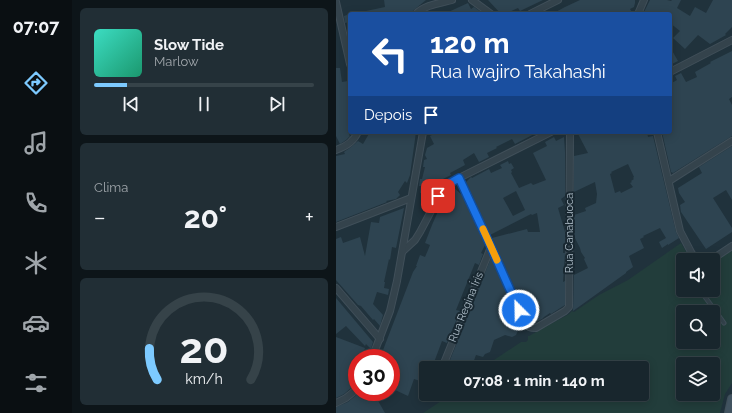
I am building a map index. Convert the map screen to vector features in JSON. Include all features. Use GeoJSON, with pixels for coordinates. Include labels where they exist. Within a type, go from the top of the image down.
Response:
{"type":"FeatureCollection","features":[{"type":"Feature","properties":{"kind":"main road"},"geometry":{"type":"LineString","coordinates":[[729,413],[732,399]]}},
{"type":"Feature","properties":{"kind":"street"},"geometry":{"type":"LineString","coordinates":[[417,12],[428,7],[452,0]]}},
{"type":"Feature","properties":{"kind":"street"},"geometry":{"type":"LineString","coordinates":[[472,0],[488,12]]}},
{"type":"Feature","properties":{"kind":"street"},"geometry":{"type":"LineString","coordinates":[[534,12],[558,0]]}},
{"type":"Feature","properties":{"kind":"street"},"geometry":{"type":"LineString","coordinates":[[639,12],[644,0]]}},
{"type":"Feature","properties":{"kind":"street"},"geometry":{"type":"LineString","coordinates":[[336,2],[348,55]]}},
{"type":"Feature","properties":{"kind":"street"},"geometry":{"type":"LineString","coordinates":[[672,71],[732,40]]}},
{"type":"Feature","properties":{"kind":"street"},"geometry":{"type":"LineString","coordinates":[[336,150],[351,142],[358,134]]}},
{"type":"Feature","properties":{"kind":"street"},"geometry":{"type":"LineString","coordinates":[[376,349],[390,311],[397,281],[423,134]]}},
{"type":"Feature","properties":{"kind":"street"},"geometry":{"type":"LineString","coordinates":[[403,251],[415,240],[438,196],[445,186],[547,134]]}},
{"type":"Feature","properties":{"kind":"street","name":"Rua Canabuoca"},"geometry":{"type":"LineString","coordinates":[[491,247],[528,327],[536,328],[565,311],[569,307],[570,134]]}},
{"type":"Feature","properties":{"kind":"street"},"geometry":{"type":"LineString","coordinates":[[657,134],[680,231],[691,253]]}},
{"type":"Feature","properties":{"kind":"street"},"geometry":{"type":"LineString","coordinates":[[669,181],[732,141]]}},
{"type":"Feature","properties":{"kind":"street"},"geometry":{"type":"LineString","coordinates":[[459,178],[491,247]]}},
{"type":"Feature","properties":{"kind":"street"},"geometry":{"type":"LineString","coordinates":[[336,227],[411,198]]}},
{"type":"Feature","properties":{"kind":"street"},"geometry":{"type":"LineString","coordinates":[[720,254],[732,246]]}},
{"type":"Feature","properties":{"kind":"street","name":"Rua Regina Íris"},"geometry":{"type":"LineString","coordinates":[[445,361],[491,247]]}},
{"type":"Feature","properties":{"kind":"street"},"geometry":{"type":"LineString","coordinates":[[336,288],[380,339]]}},
{"type":"Feature","properties":{"kind":"street"},"geometry":{"type":"LineString","coordinates":[[336,403],[348,396]]}},
{"type":"Feature","properties":{"kind":"lane"},"geometry":{"type":"LineString","coordinates":[[705,297],[724,323]]}},
{"type":"Feature","properties":{"kind":"green space"},"geometry":{"type":"Polygon","coordinates":[[[681,243],[687,253],[676,253],[676,297],[720,297],[720,258],[732,250],[732,383],[725,394],[720,413],[423,413],[441,401],[649,401],[649,361],[492,361],[521,342],[526,342],[528,340],[528,336],[572,311],[574,312],[599,295],[628,280],[681,243]]]}},
{"type":"Feature","properties":{"kind":"building"},"geometry":{"type":"Polygon","coordinates":[[[384,0],[426,0],[411,12],[366,12],[385,7],[384,0]]]}},
{"type":"Feature","properties":{"kind":"building"},"geometry":{"type":"Polygon","coordinates":[[[488,0],[543,0],[520,11],[518,8],[509,12],[499,12],[488,0]]]}},
{"type":"Feature","properties":{"kind":"building"},"geometry":{"type":"Polygon","coordinates":[[[580,0],[635,0],[634,7],[630,9],[632,12],[556,12],[580,0]]]}},
{"type":"Feature","properties":{"kind":"building"},"geometry":{"type":"Polygon","coordinates":[[[650,0],[681,0],[677,8],[690,16],[695,7],[706,13],[713,0],[732,0],[732,27],[725,34],[726,35],[710,44],[698,35],[685,49],[673,38],[680,31],[672,25],[672,12],[644,12],[650,0]]]}},
{"type":"Feature","properties":{"kind":"building"},"geometry":{"type":"Polygon","coordinates":[[[468,3],[471,9],[474,7],[481,12],[448,12],[468,3]]]}},
{"type":"Feature","properties":{"kind":"building"},"geometry":{"type":"Polygon","coordinates":[[[348,15],[348,22],[345,23],[344,16],[348,15]]]}},
{"type":"Feature","properties":{"kind":"building"},"geometry":{"type":"Polygon","coordinates":[[[672,50],[678,61],[672,64],[672,50]]]}},
{"type":"Feature","properties":{"kind":"building"},"geometry":{"type":"Polygon","coordinates":[[[732,51],[732,97],[729,99],[732,105],[732,136],[673,173],[671,172],[662,134],[672,134],[672,83],[677,80],[675,76],[681,73],[686,82],[697,77],[695,72],[711,63],[710,62],[732,51]]]}},
{"type":"Feature","properties":{"kind":"building"},"geometry":{"type":"Polygon","coordinates":[[[336,68],[340,68],[342,82],[348,81],[348,134],[350,136],[340,144],[336,136],[336,68]]]}},
{"type":"Feature","properties":{"kind":"building"},"geometry":{"type":"Polygon","coordinates":[[[369,134],[416,134],[410,175],[407,183],[405,181],[398,192],[400,195],[396,199],[386,201],[387,202],[336,222],[336,156],[345,154],[344,152],[358,141],[363,144],[369,134]]]}},
{"type":"Feature","properties":{"kind":"building"},"geometry":{"type":"Polygon","coordinates":[[[534,134],[515,144],[512,139],[496,147],[497,148],[487,153],[489,157],[479,162],[474,153],[463,160],[465,165],[450,173],[451,175],[443,179],[443,182],[435,189],[420,193],[420,179],[422,179],[425,167],[423,167],[424,160],[427,159],[425,155],[427,148],[434,144],[430,136],[534,134]]]}},
{"type":"Feature","properties":{"kind":"building"},"geometry":{"type":"Polygon","coordinates":[[[578,134],[647,134],[648,137],[653,136],[676,232],[679,238],[662,248],[659,242],[666,238],[660,228],[643,236],[644,237],[640,239],[644,248],[629,256],[633,267],[573,311],[574,275],[588,268],[584,259],[585,258],[574,238],[574,215],[586,211],[585,208],[596,203],[597,194],[595,182],[574,192],[574,156],[588,153],[578,134]],[[628,164],[611,172],[612,173],[610,174],[615,193],[620,191],[621,193],[633,187],[630,183],[634,179],[634,177],[628,164]]]}},
{"type":"Feature","properties":{"kind":"building"},"geometry":{"type":"Polygon","coordinates":[[[554,137],[556,141],[564,137],[565,196],[561,199],[564,205],[558,208],[565,232],[565,243],[563,244],[563,253],[565,253],[563,282],[565,281],[565,305],[533,323],[529,321],[492,238],[527,229],[528,232],[540,232],[537,213],[531,214],[490,235],[466,182],[471,177],[472,178],[489,169],[491,173],[502,168],[500,165],[508,161],[514,168],[511,170],[511,173],[519,188],[531,183],[533,185],[546,180],[533,153],[547,146],[545,142],[554,137]],[[516,191],[503,198],[513,216],[525,210],[516,191]]]}},
{"type":"Feature","properties":{"kind":"building"},"geometry":{"type":"Polygon","coordinates":[[[732,146],[732,200],[726,190],[713,198],[732,228],[732,232],[706,249],[681,212],[680,205],[685,202],[679,193],[678,188],[702,173],[699,167],[732,146]]]}},
{"type":"Feature","properties":{"kind":"building"},"geometry":{"type":"Polygon","coordinates":[[[453,187],[462,195],[485,245],[481,253],[483,254],[479,265],[475,263],[456,310],[460,311],[447,343],[442,341],[434,361],[419,361],[419,381],[414,379],[408,396],[400,392],[400,349],[383,349],[420,255],[425,257],[430,245],[425,243],[439,209],[446,198],[444,198],[448,190],[453,187]]]}},
{"type":"Feature","properties":{"kind":"building"},"geometry":{"type":"Polygon","coordinates":[[[404,208],[396,248],[392,247],[384,282],[384,288],[389,289],[388,295],[377,292],[373,304],[383,315],[380,326],[361,306],[358,305],[336,280],[336,239],[341,237],[343,243],[360,237],[365,256],[371,222],[379,223],[380,217],[404,208]]]}},
{"type":"Feature","properties":{"kind":"building"},"geometry":{"type":"Polygon","coordinates":[[[491,258],[521,325],[516,335],[512,337],[505,335],[494,340],[490,352],[485,354],[483,357],[476,355],[474,361],[450,361],[491,258]]]}},
{"type":"Feature","properties":{"kind":"building"},"geometry":{"type":"Polygon","coordinates":[[[336,298],[373,342],[371,349],[366,344],[365,346],[346,326],[336,334],[336,298]]]}},
{"type":"Feature","properties":{"kind":"building"},"geometry":{"type":"Polygon","coordinates":[[[336,337],[365,348],[348,349],[348,390],[336,398],[336,337]]]}},
{"type":"Feature","properties":{"kind":"building"},"geometry":{"type":"Polygon","coordinates":[[[378,401],[385,413],[336,413],[336,407],[348,402],[378,401]]]}},
{"type":"Feature","properties":{"kind":"slow traffic"},"geometry":{"type":"LineString","coordinates":[[483,229],[497,260]]}},
{"type":"Feature","properties":{"kind":"route"},"geometry":{"type":"LineString","coordinates":[[438,196],[445,186],[459,178],[519,310]]}}]}
